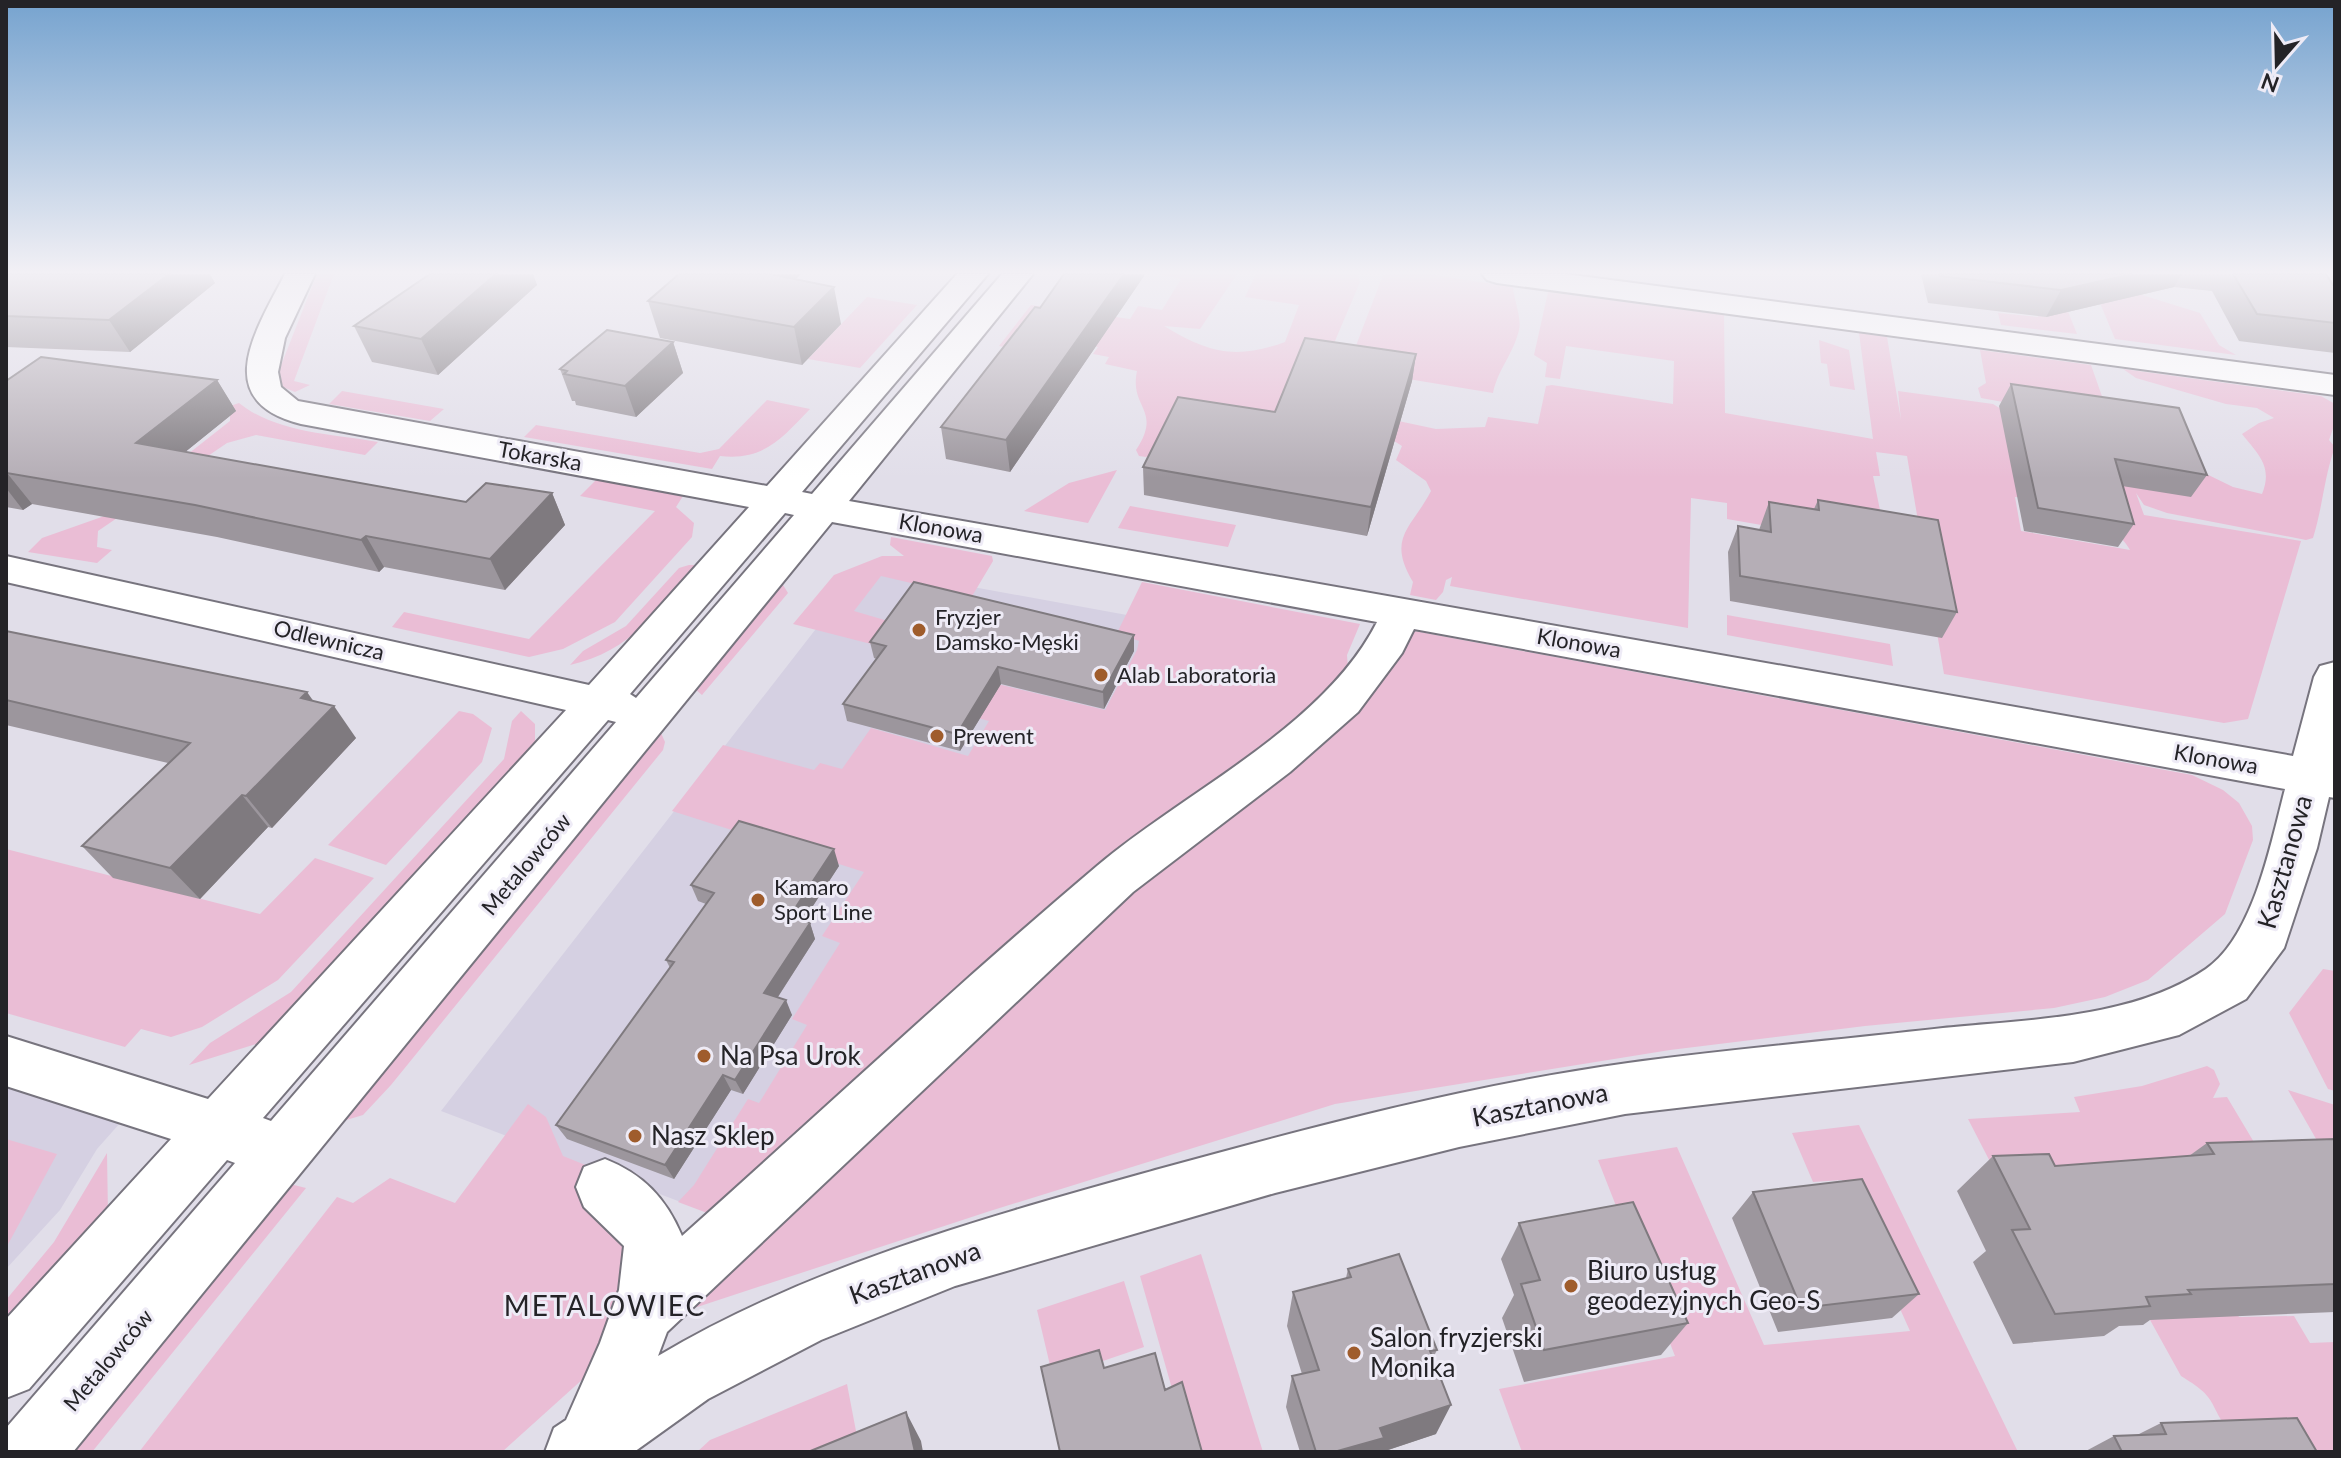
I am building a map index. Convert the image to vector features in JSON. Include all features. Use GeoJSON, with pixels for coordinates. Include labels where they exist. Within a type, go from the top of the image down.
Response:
{"type":"FeatureCollection","features":[{"type":"Feature","properties":{"kind":"street","name":"Tokarska"},"geometry":{"type":"LineString","coordinates":[[268,342],[260,360],[265,390],[276,403],[301,414],[823,506]]}},
{"type":"Feature","properties":{"kind":"street"},"geometry":{"type":"LineString","coordinates":[[6,1366],[913,342]]}},
{"type":"Feature","properties":{"kind":"street","name":"Metalowców"},"geometry":{"type":"LineString","coordinates":[[30,1452],[961,342]]}},
{"type":"Feature","properties":{"kind":"street"},"geometry":{"type":"LineString","coordinates":[[2011,342],[2335,385]]}},
{"type":"Feature","properties":{"kind":"street","name":"Klonowa"},"geometry":{"type":"LineString","coordinates":[[823,506],[2322,778]]}},
{"type":"Feature","properties":{"kind":"street","name":"Odlewnicza"},"geometry":{"type":"LineString","coordinates":[[6,569],[652,714]]}},
{"type":"Feature","properties":{"kind":"street"},"geometry":{"type":"LineString","coordinates":[[640,1315],[1116,878],[1274,760],[1343,701],[1387,643],[1402,612]]}},
{"type":"Feature","properties":{"kind":"street","name":"Kasztanowa"},"geometry":{"type":"LineString","coordinates":[[585,1447],[685,1376],[801,1317],[844,1299],[955,1256],[1275,1165],[1459,1121],[1625,1089],[2073,1038],[2160,1018],[2228,983],[2266,933],[2293,848],[2322,778],[2335,677]]}},
{"type":"Feature","properties":{"kind":"street"},"geometry":{"type":"LineString","coordinates":[[6,1061],[216,1127],[283,1153]]}},
{"type":"Feature","properties":{"kind":"street"},"geometry":{"type":"LineString","coordinates":[[585,1447],[640,1315],[652,1274],[655,1247],[646,1225],[629,1205],[605,1187]]}},
{"type":"Feature","properties":{"kind":"shaded area"},"geometry":{"type":"Polygon","coordinates":[[[290,342],[309,342],[294,381],[310,385],[295,392],[283,387],[278,373],[290,342]]]}},
{"type":"Feature","properties":{"kind":"shaded area"},"geometry":{"type":"Polygon","coordinates":[[[824,342],[883,342],[860,368],[808,359],[824,342]]]}},
{"type":"Feature","properties":{"kind":"shaded area"},"geometry":{"type":"Polygon","coordinates":[[[1002,342],[1030,342],[1023,351],[999,346],[1002,342]]]}},
{"type":"Feature","properties":{"kind":"shaded area"},"geometry":{"type":"Polygon","coordinates":[[[1072,342],[1195,342],[1209,348],[1237,352],[1285,342],[1335,342],[1273,425],[1169,443],[1146,457],[1139,456],[1136,450],[1146,426],[1146,417],[1137,394],[1137,371],[1105,364],[1109,357],[1093,354],[1098,347],[1072,342]]]}},
{"type":"Feature","properties":{"kind":"shaded area"},"geometry":{"type":"Polygon","coordinates":[[[1357,342],[1515,342],[1493,393],[1384,375],[1349,364],[1357,342]]]}},
{"type":"Feature","properties":{"kind":"shaded area"},"geometry":{"type":"Polygon","coordinates":[[[1537,342],[1724,342],[1725,413],[1873,439],[1860,342],[1888,342],[1901,420],[1898,391],[1993,404],[2006,412],[2003,402],[1981,398],[1978,388],[1986,383],[1980,350],[2091,365],[2118,442],[2192,467],[2233,487],[2262,494],[2265,469],[2259,455],[2242,434],[2274,418],[2257,408],[2226,404],[2136,378],[2123,369],[2321,396],[2335,404],[2335,423],[2329,440],[2335,447],[2313,538],[2306,540],[2167,513],[2144,505],[2136,493],[2144,515],[2301,541],[2248,719],[2224,723],[1944,674],[1907,456],[1876,452],[1880,476],[1873,476],[1881,515],[1808,533],[1727,519],[1727,503],[1691,498],[1688,628],[1450,586],[1452,577],[1446,580],[1443,592],[1436,600],[1410,595],[1413,582],[1405,567],[1402,543],[1431,491],[1426,481],[1396,460],[1402,446],[1372,427],[1389,419],[1436,429],[1485,427],[1488,417],[1538,424],[1546,386],[1552,385],[1673,404],[1674,361],[1566,346],[1560,379],[1545,377],[1547,363],[1534,355],[1537,342]],[[2015,497],[2021,531],[2130,550],[2110,529],[2061,507],[2015,497]]]}},
{"type":"Feature","properties":{"kind":"shaded area"},"geometry":{"type":"Polygon","coordinates":[[[1819,342],[1849,350],[1855,390],[1830,386],[1827,364],[1821,363],[1819,342]]]}},
{"type":"Feature","properties":{"kind":"shaded area"},"geometry":{"type":"Polygon","coordinates":[[[2138,342],[2217,342],[2236,355],[2138,342]]]}},
{"type":"Feature","properties":{"kind":"shaded area"},"geometry":{"type":"Polygon","coordinates":[[[342,391],[444,409],[430,421],[329,404],[342,391]]]}},
{"type":"Feature","properties":{"kind":"shaded area"},"geometry":{"type":"Polygon","coordinates":[[[767,400],[810,409],[771,445],[749,455],[720,456],[712,469],[524,437],[536,425],[700,453],[719,449],[767,400]]]}},
{"type":"Feature","properties":{"kind":"shaded area"},"geometry":{"type":"Polygon","coordinates":[[[239,403],[270,421],[287,426],[378,442],[365,455],[256,435],[227,443],[98,531],[97,547],[112,550],[97,563],[28,552],[42,538],[113,513],[230,421],[230,406],[239,403]]]}},
{"type":"Feature","properties":{"kind":"shaded area"},"geometry":{"type":"Polygon","coordinates":[[[1117,470],[1088,523],[1024,511],[1069,483],[1117,470]]]}},
{"type":"Feature","properties":{"kind":"shaded area"},"geometry":{"type":"Polygon","coordinates":[[[596,480],[683,496],[676,507],[694,523],[692,537],[615,622],[563,649],[529,657],[392,627],[404,612],[529,639],[655,511],[580,496],[596,480]]]}},
{"type":"Feature","properties":{"kind":"shaded area"},"geometry":{"type":"Polygon","coordinates":[[[1130,506],[1236,525],[1228,547],[1118,528],[1130,506]]]}},
{"type":"Feature","properties":{"kind":"shaded area"},"geometry":{"type":"Polygon","coordinates":[[[891,537],[992,556],[993,561],[965,608],[924,586],[881,576],[854,611],[888,621],[871,644],[793,624],[834,575],[882,556],[904,556],[890,545],[891,537]]]}},
{"type":"Feature","properties":{"kind":"shaded area"},"geometry":{"type":"Polygon","coordinates":[[[698,565],[642,627],[611,650],[570,665],[583,651],[626,626],[679,568],[698,565]]]}},
{"type":"Feature","properties":{"kind":"shaded area"},"geometry":{"type":"Polygon","coordinates":[[[864,567],[1296,646],[744,1226],[441,1111],[864,567]]]}},
{"type":"Feature","properties":{"kind":"shaded area"},"geometry":{"type":"Polygon","coordinates":[[[780,580],[788,593],[702,695],[695,689],[780,580]]]}},
{"type":"Feature","properties":{"kind":"shaded area"},"geometry":{"type":"Polygon","coordinates":[[[1142,582],[1360,624],[1347,655],[1348,669],[1409,630],[2192,775],[2223,790],[2239,803],[2252,826],[2253,840],[2225,914],[2148,980],[2105,997],[2054,1008],[1865,1026],[1670,1050],[1335,1104],[990,1211],[679,1313],[755,1231],[678,1202],[694,1185],[748,1099],[759,1103],[807,1025],[792,1019],[840,943],[822,936],[864,872],[672,811],[723,745],[814,770],[820,763],[842,769],[871,728],[968,756],[989,721],[950,711],[973,678],[1105,710],[1137,650],[1139,641],[1117,633],[1142,582]]]}},
{"type":"Feature","properties":{"kind":"shaded area"},"geometry":{"type":"Polygon","coordinates":[[[1727,615],[1890,644],[1893,666],[1727,635],[1727,615]]]}},
{"type":"Feature","properties":{"kind":"shaded area"},"geometry":{"type":"Polygon","coordinates":[[[459,711],[473,714],[492,728],[482,762],[386,865],[328,845],[459,711]]]}},
{"type":"Feature","properties":{"kind":"shaded area"},"geometry":{"type":"Polygon","coordinates":[[[521,711],[535,724],[535,743],[525,761],[262,1042],[189,1065],[210,1043],[291,992],[504,759],[512,721],[521,711]]]}},
{"type":"Feature","properties":{"kind":"shaded area"},"geometry":{"type":"Polygon","coordinates":[[[661,733],[665,742],[663,750],[391,1085],[363,1115],[343,1121],[654,736],[661,733]]]}},
{"type":"Feature","properties":{"kind":"shaded area"},"geometry":{"type":"Polygon","coordinates":[[[6,849],[260,914],[315,858],[374,878],[278,980],[202,1027],[171,1037],[141,1029],[125,1047],[6,1013],[6,849]]]}},
{"type":"Feature","properties":{"kind":"shaded area"},"geometry":{"type":"Polygon","coordinates":[[[2323,969],[2335,971],[2335,1091],[2328,1089],[2289,1013],[2323,969]]]}},
{"type":"Feature","properties":{"kind":"shaded area"},"geometry":{"type":"Polygon","coordinates":[[[2207,1066],[2214,1070],[2220,1084],[2213,1098],[2227,1097],[2270,1169],[2158,1174],[2239,1317],[2294,1316],[2310,1343],[2335,1342],[2335,1452],[2277,1452],[2237,1440],[2206,1395],[2181,1376],[2071,1177],[2000,1181],[1968,1119],[2080,1112],[2074,1097],[2142,1086],[2207,1066]]]}},
{"type":"Feature","properties":{"kind":"shaded area"},"geometry":{"type":"Polygon","coordinates":[[[6,1068],[136,1105],[97,1149],[60,1210],[6,1269],[6,1068]]]}},
{"type":"Feature","properties":{"kind":"shaded area"},"geometry":{"type":"Polygon","coordinates":[[[2288,1090],[2335,1105],[2335,1172],[2288,1090]]]}},
{"type":"Feature","properties":{"kind":"shaded area"},"geometry":{"type":"Polygon","coordinates":[[[528,1104],[546,1117],[563,1156],[613,1176],[591,1216],[629,1242],[631,1272],[594,1369],[502,1452],[139,1452],[337,1197],[353,1203],[390,1178],[455,1203],[528,1104]]]}},
{"type":"Feature","properties":{"kind":"shaded area"},"geometry":{"type":"Polygon","coordinates":[[[1859,1125],[2018,1452],[1522,1452],[1499,1389],[1675,1356],[1598,1160],[1677,1147],[1764,1345],[1910,1331],[1842,1180],[1813,1182],[1792,1133],[1859,1125]]]}},
{"type":"Feature","properties":{"kind":"shaded area"},"geometry":{"type":"Polygon","coordinates":[[[6,1139],[57,1154],[6,1248],[6,1139]]]}},
{"type":"Feature","properties":{"kind":"shaded area"},"geometry":{"type":"Polygon","coordinates":[[[107,1153],[108,1215],[6,1347],[6,1300],[54,1242],[107,1153]]]}},
{"type":"Feature","properties":{"kind":"shaded area"},"geometry":{"type":"Polygon","coordinates":[[[290,1184],[306,1188],[92,1452],[59,1452],[290,1184]]]}},
{"type":"Feature","properties":{"kind":"shaded area"},"geometry":{"type":"Polygon","coordinates":[[[1201,1254],[1263,1452],[1190,1452],[1140,1276],[1201,1254]]]}},
{"type":"Feature","properties":{"kind":"shaded area"},"geometry":{"type":"Polygon","coordinates":[[[1124,1281],[1144,1347],[1053,1378],[1037,1310],[1124,1281]]]}},
{"type":"Feature","properties":{"kind":"shaded area"},"geometry":{"type":"Polygon","coordinates":[[[847,1384],[860,1452],[697,1452],[710,1440],[847,1384]]]}},
{"type":"Feature","properties":{"kind":"building"},"geometry":{"type":"Polygon","coordinates":[[[592,342],[673,342],[625,386],[564,374],[567,371],[560,369],[592,342]]]}},
{"type":"Feature","properties":{"kind":"building"},"geometry":{"type":"Polygon","coordinates":[[[1008,342],[1076,342],[1006,440],[941,427],[1008,342]]]}},
{"type":"Feature","properties":{"kind":"building"},"geometry":{"type":"Polygon","coordinates":[[[1303,342],[1333,342],[1416,354],[1371,507],[1143,467],[1178,397],[1275,412],[1303,342]]]}},
{"type":"Feature","properties":{"kind":"building"},"geometry":{"type":"Polygon","coordinates":[[[41,357],[217,380],[136,443],[466,502],[486,483],[552,493],[490,559],[366,536],[361,540],[195,505],[6,474],[6,381],[41,357]]]}},
{"type":"Feature","properties":{"kind":"building"},"geometry":{"type":"Polygon","coordinates":[[[2011,384],[2179,408],[2207,475],[2115,459],[2134,524],[2038,508],[2011,384]]]}},
{"type":"Feature","properties":{"kind":"building"},"geometry":{"type":"Polygon","coordinates":[[[1818,500],[1938,520],[1957,612],[1740,576],[1738,526],[1771,532],[1769,502],[1819,510],[1818,500]]]}},
{"type":"Feature","properties":{"kind":"building"},"geometry":{"type":"Polygon","coordinates":[[[914,582],[1134,635],[1103,692],[998,667],[957,734],[843,704],[886,646],[870,642],[914,582]]]}},
{"type":"Feature","properties":{"kind":"building"},"geometry":{"type":"Polygon","coordinates":[[[6,631],[307,692],[301,698],[334,706],[170,868],[82,846],[190,743],[6,700],[6,631]]]}},
{"type":"Feature","properties":{"kind":"building"},"geometry":{"type":"Polygon","coordinates":[[[739,821],[834,849],[790,916],[810,923],[764,993],[786,1000],[735,1080],[723,1075],[665,1165],[556,1125],[674,962],[666,960],[714,893],[691,885],[739,821]]]}},
{"type":"Feature","properties":{"kind":"building"},"geometry":{"type":"Polygon","coordinates":[[[2335,1139],[2335,1284],[2188,1290],[2191,1294],[2146,1297],[2150,1306],[2055,1314],[2012,1230],[2030,1229],[1993,1156],[2049,1154],[2055,1166],[2214,1154],[2207,1143],[2335,1139]]]}},
{"type":"Feature","properties":{"kind":"building"},"geometry":{"type":"Polygon","coordinates":[[[1862,1179],[1919,1294],[1801,1308],[1753,1192],[1862,1179]]]}},
{"type":"Feature","properties":{"kind":"building"},"geometry":{"type":"Polygon","coordinates":[[[1633,1202],[1688,1323],[1544,1350],[1521,1284],[1540,1280],[1519,1223],[1633,1202]]]}},
{"type":"Feature","properties":{"kind":"building","name":"Salon fryzjerski Monika"},"geometry":{"type":"Polygon","coordinates":[[[1399,1254],[1437,1350],[1430,1351],[1451,1405],[1380,1428],[1384,1438],[1334,1452],[1316,1452],[1292,1376],[1319,1370],[1293,1292],[1351,1277],[1348,1269],[1399,1254]]]}},
{"type":"Feature","properties":{"kind":"building"},"geometry":{"type":"Polygon","coordinates":[[[1099,1350],[1104,1368],[1155,1353],[1165,1390],[1182,1382],[1202,1452],[1060,1452],[1041,1367],[1099,1350]]]}},
{"type":"Feature","properties":{"kind":"building"},"geometry":{"type":"Polygon","coordinates":[[[906,1412],[915,1452],[808,1452],[906,1412]]]}},
{"type":"Feature","properties":{"kind":"building"},"geometry":{"type":"Polygon","coordinates":[[[2297,1418],[2317,1452],[2122,1452],[2114,1436],[2166,1434],[2161,1423],[2297,1418]]]}},
{"type":"Feature","properties":{"kind":"place","name":"Fryzjer Damsko-Męski"},"geometry":{"type":"Point","coordinates":[919,630]}},
{"type":"Feature","properties":{"kind":"place","name":"Alab Laboratoria"},"geometry":{"type":"Point","coordinates":[1101,675]}},
{"type":"Feature","properties":{"kind":"place","name":"Prewent"},"geometry":{"type":"Point","coordinates":[937,736]}},
{"type":"Feature","properties":{"kind":"place","name":"Kamaro Sport Line"},"geometry":{"type":"Point","coordinates":[758,900]}},
{"type":"Feature","properties":{"kind":"place","name":"Na Psa Urok"},"geometry":{"type":"Point","coordinates":[704,1056]}},
{"type":"Feature","properties":{"kind":"place","name":"Nasz Sklep"},"geometry":{"type":"Point","coordinates":[635,1136]}},
{"type":"Feature","properties":{"kind":"place","name":"Biuro usług geodezyjnych Geo-S"},"geometry":{"type":"Point","coordinates":[1571,1286]}},
{"type":"Feature","properties":{"kind":"place","name":"Salon fryzjerski Monika"},"geometry":{"type":"Point","coordinates":[1354,1353]}},
{"type":"Feature","properties":{"kind":"district","name":"METALOWIEC"},"geometry":{"type":"Point","coordinates":[605,1306]}}]}
